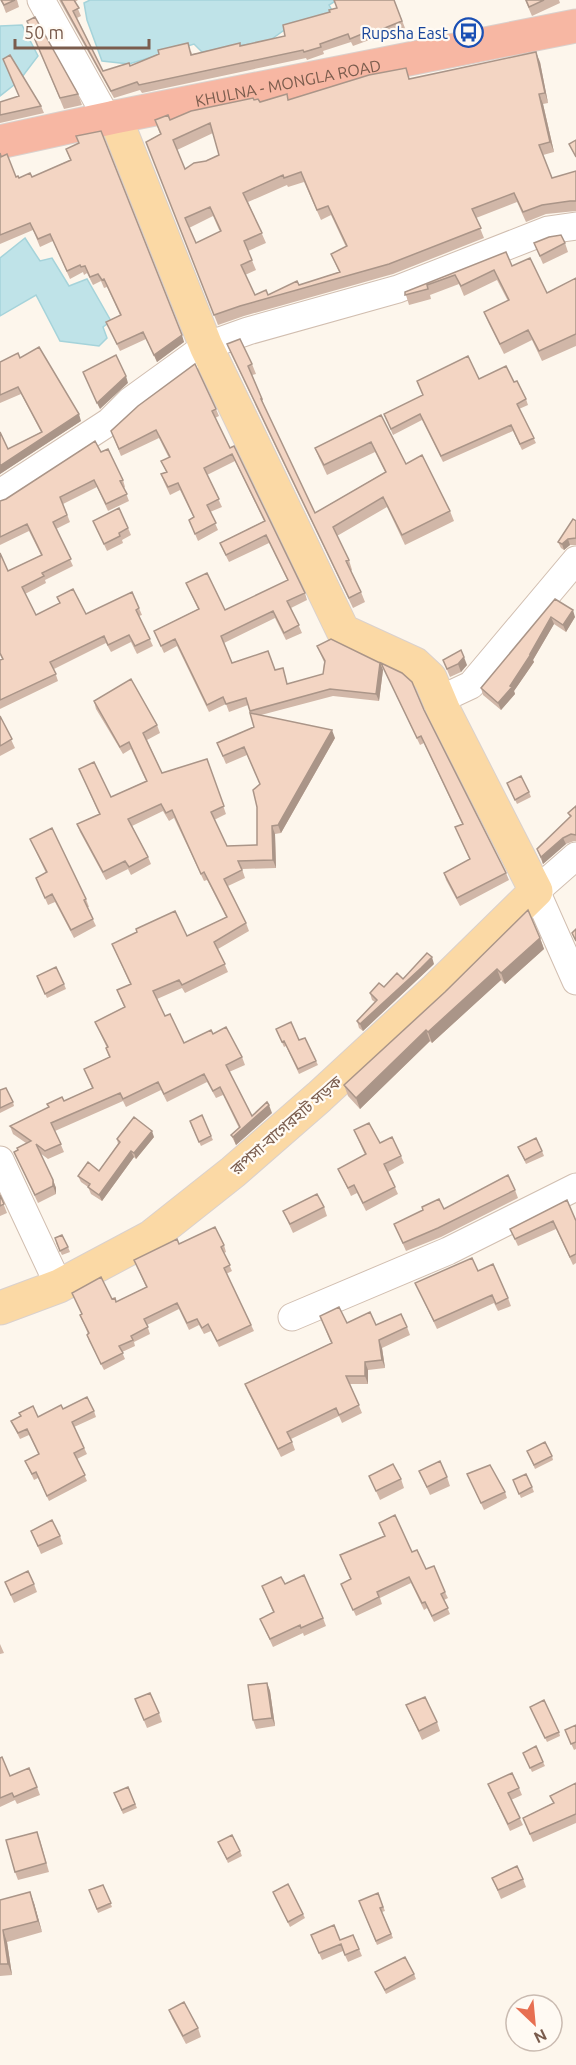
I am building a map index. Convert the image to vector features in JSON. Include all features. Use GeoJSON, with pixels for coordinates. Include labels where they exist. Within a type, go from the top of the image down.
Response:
{"type":"FeatureCollection","features":[{"type":"Feature","properties":{"kind":"highway","name":"KHULNA - MONGLA ROAD"},"geometry":{"type":"LineString","coordinates":[[0,142],[576,26]]}},
{"type":"Feature","properties":{"kind":"main road"},"geometry":{"type":"LineString","coordinates":[[111,118],[206,346],[343,631],[415,664],[430,678],[536,891]]}},
{"type":"Feature","properties":{"kind":"main road","name":"রূপসা-বাগেরহাট সড়ক"},"geometry":{"type":"LineString","coordinates":[[0,1308],[59,1286],[151,1237],[233,1173],[319,1097],[436,989],[536,891]]}},
{"type":"Feature","properties":{"kind":"street"},"geometry":{"type":"LineString","coordinates":[[41,0],[111,118]]}},
{"type":"Feature","properties":{"kind":"street"},"geometry":{"type":"LineString","coordinates":[[0,493],[109,422],[130,401],[206,346],[248,331],[398,289],[548,230],[576,226]]}},
{"type":"Feature","properties":{"kind":"street"},"geometry":{"type":"LineString","coordinates":[[439,700],[471,685],[576,560]]}},
{"type":"Feature","properties":{"kind":"street"},"geometry":{"type":"LineString","coordinates":[[576,856],[536,891],[576,981]]}},
{"type":"Feature","properties":{"kind":"street"},"geometry":{"type":"LineString","coordinates":[[0,1160],[59,1286]]}},
{"type":"Feature","properties":{"kind":"street"},"geometry":{"type":"LineString","coordinates":[[292,1317],[448,1251],[576,1187]]}},
{"type":"Feature","properties":{"kind":"water"},"geometry":{"type":"Polygon","coordinates":[[[90,0],[337,0],[329,5],[333,12],[315,22],[283,31],[269,41],[202,52],[194,44],[129,64],[102,61],[87,20],[84,3],[90,0]]]}},
{"type":"Feature","properties":{"kind":"water"},"geometry":{"type":"Polygon","coordinates":[[[22,25],[38,56],[19,81],[0,96],[0,26],[22,25]]]}},
{"type":"Feature","properties":{"kind":"water"},"geometry":{"type":"Polygon","coordinates":[[[25,238],[40,261],[52,258],[69,286],[87,279],[111,321],[103,327],[107,338],[99,346],[60,341],[36,295],[0,316],[0,258],[25,238]]]}},
{"type":"Feature","properties":{"kind":"building"},"geometry":{"type":"Polygon","coordinates":[[[1,0],[15,0],[4,5],[1,0]]]}},
{"type":"Feature","properties":{"kind":"building"},"geometry":{"type":"Polygon","coordinates":[[[61,0],[74,0],[79,8],[73,11],[103,71],[129,63],[130,66],[159,54],[158,50],[188,43],[191,55],[240,43],[240,46],[285,36],[283,25],[330,12],[329,10],[337,8],[334,0],[394,0],[402,21],[370,34],[369,31],[350,39],[348,34],[320,44],[321,47],[304,52],[303,50],[139,85],[137,82],[111,91],[61,0]]]}},
{"type":"Feature","properties":{"kind":"building"},"geometry":{"type":"Polygon","coordinates":[[[526,0],[544,0],[529,7],[526,0]]]}},
{"type":"Feature","properties":{"kind":"building"},"geometry":{"type":"Polygon","coordinates":[[[35,17],[78,94],[60,98],[27,21],[35,17]]]}},
{"type":"Feature","properties":{"kind":"building"},"geometry":{"type":"Polygon","coordinates":[[[536,52],[545,93],[539,94],[550,142],[539,145],[552,178],[576,171],[576,201],[542,205],[523,212],[514,193],[472,209],[481,228],[389,264],[214,315],[146,142],[161,134],[155,120],[168,115],[170,120],[191,111],[253,98],[260,102],[287,94],[288,100],[369,75],[406,68],[409,79],[536,52]],[[210,123],[173,140],[185,169],[194,163],[219,155],[210,123]],[[301,172],[284,178],[283,175],[243,193],[262,233],[244,241],[252,260],[241,265],[255,295],[266,290],[268,295],[297,281],[299,285],[340,272],[331,254],[347,246],[328,206],[317,210],[301,172]],[[210,207],[185,218],[196,243],[221,231],[210,207]]]}},
{"type":"Feature","properties":{"kind":"building"},"geometry":{"type":"Polygon","coordinates":[[[10,55],[41,106],[0,115],[0,102],[19,96],[3,59],[10,55]]]}},
{"type":"Feature","properties":{"kind":"building"},"geometry":{"type":"Polygon","coordinates":[[[101,131],[182,335],[154,355],[143,332],[117,344],[106,322],[121,315],[104,279],[102,280],[98,274],[90,277],[85,266],[80,265],[67,271],[50,234],[38,239],[30,223],[0,235],[0,153],[1,157],[7,154],[16,177],[30,173],[32,177],[71,160],[66,149],[79,143],[76,136],[101,131]]]}},
{"type":"Feature","properties":{"kind":"building"},"geometry":{"type":"Polygon","coordinates":[[[576,140],[576,157],[569,144],[576,140]]]}},
{"type":"Feature","properties":{"kind":"building"},"geometry":{"type":"Polygon","coordinates":[[[561,235],[565,243],[540,256],[534,243],[561,235]]]}},
{"type":"Feature","properties":{"kind":"building"},"geometry":{"type":"Polygon","coordinates":[[[506,252],[512,266],[530,258],[547,293],[576,278],[576,334],[539,351],[528,330],[500,344],[484,312],[509,300],[494,270],[461,286],[455,275],[427,285],[428,289],[405,295],[405,292],[506,252]]]}},
{"type":"Feature","properties":{"kind":"building"},"geometry":{"type":"Polygon","coordinates":[[[240,339],[252,364],[248,366],[261,399],[315,513],[386,472],[371,442],[324,465],[315,448],[381,415],[406,464],[422,455],[450,511],[402,535],[383,497],[333,527],[361,592],[349,598],[227,344],[240,339]]]}},
{"type":"Feature","properties":{"kind":"building"},"geometry":{"type":"Polygon","coordinates":[[[39,347],[79,414],[0,466],[0,432],[8,449],[42,432],[18,387],[0,395],[0,362],[18,353],[20,358],[39,347]]]}},
{"type":"Feature","properties":{"kind":"building"},"geometry":{"type":"Polygon","coordinates":[[[116,355],[126,376],[97,403],[83,372],[116,355]]]}},
{"type":"Feature","properties":{"kind":"building"},"geometry":{"type":"Polygon","coordinates":[[[468,356],[479,379],[506,366],[526,399],[517,404],[534,438],[520,444],[511,425],[441,456],[420,414],[391,429],[384,414],[423,395],[417,381],[468,356]]]}},
{"type":"Feature","properties":{"kind":"building"},"geometry":{"type":"Polygon","coordinates":[[[195,364],[216,409],[212,411],[230,448],[234,446],[305,593],[287,601],[299,625],[284,633],[273,611],[221,636],[232,663],[268,651],[275,670],[283,668],[287,684],[323,674],[325,661],[317,646],[331,639],[380,663],[376,694],[330,689],[250,711],[246,698],[226,704],[223,697],[207,705],[175,639],[161,646],[154,631],[199,609],[186,583],[207,573],[225,610],[288,580],[266,535],[226,555],[220,543],[265,521],[232,454],[204,468],[219,499],[207,505],[216,523],[195,534],[189,520],[194,517],[178,483],[168,487],[161,474],[167,472],[161,461],[170,457],[156,430],[119,449],[111,431],[138,406],[195,364]]]}},
{"type":"Feature","properties":{"kind":"building"},"geometry":{"type":"Polygon","coordinates":[[[95,441],[101,452],[108,449],[127,494],[106,504],[94,480],[60,497],[67,515],[53,522],[71,559],[42,573],[44,576],[22,587],[36,615],[60,603],[57,597],[73,589],[86,614],[132,592],[139,608],[136,610],[150,639],[135,646],[129,635],[108,645],[104,636],[50,662],[56,674],[0,700],[0,660],[3,659],[0,653],[0,553],[8,571],[42,555],[27,524],[0,537],[0,501],[95,441]]]}},
{"type":"Feature","properties":{"kind":"building"},"geometry":{"type":"Polygon","coordinates":[[[119,508],[128,528],[119,533],[120,536],[104,544],[93,521],[119,508]]]}},
{"type":"Feature","properties":{"kind":"building"},"geometry":{"type":"Polygon","coordinates":[[[573,519],[576,521],[576,538],[568,539],[562,544],[558,542],[573,519]]]}},
{"type":"Feature","properties":{"kind":"building"},"geometry":{"type":"Polygon","coordinates":[[[555,599],[573,610],[563,625],[551,617],[510,686],[512,687],[498,703],[481,688],[555,599]]]}},
{"type":"Feature","properties":{"kind":"building"},"geometry":{"type":"Polygon","coordinates":[[[461,650],[464,657],[458,664],[447,669],[443,660],[461,650]]]}},
{"type":"Feature","properties":{"kind":"building"},"geometry":{"type":"Polygon","coordinates":[[[381,663],[402,673],[412,682],[506,873],[457,898],[444,873],[470,859],[455,827],[463,824],[421,736],[417,738],[381,663]]]}},
{"type":"Feature","properties":{"kind":"building"},"geometry":{"type":"Polygon","coordinates":[[[131,679],[157,725],[143,733],[162,773],[207,759],[224,806],[211,812],[227,846],[257,845],[257,807],[253,790],[260,784],[244,747],[223,756],[217,743],[254,727],[250,713],[332,730],[278,825],[272,826],[273,860],[238,861],[242,870],[224,879],[246,923],[214,942],[225,964],[182,985],[179,980],[153,991],[165,1016],[170,1014],[184,1043],[211,1030],[213,1034],[226,1027],[242,1057],[226,1065],[252,1116],[267,1102],[269,1105],[233,1137],[231,1135],[240,1127],[220,1087],[213,1091],[204,1074],[164,1094],[158,1082],[123,1099],[120,1093],[51,1123],[61,1144],[45,1151],[36,1144],[53,1180],[53,1186],[35,1195],[14,1152],[31,1141],[10,1126],[49,1107],[47,1104],[62,1097],[64,1101],[93,1088],[84,1069],[110,1057],[106,1048],[108,1047],[95,1022],[125,1007],[117,990],[131,984],[112,944],[137,932],[136,929],[175,911],[187,936],[227,917],[204,872],[201,874],[172,810],[166,813],[161,804],[128,819],[148,857],[129,867],[125,861],[103,872],[77,824],[100,814],[79,769],[94,762],[111,797],[147,781],[129,742],[120,747],[94,701],[131,679]]]}},
{"type":"Feature","properties":{"kind":"building"},"geometry":{"type":"Polygon","coordinates":[[[0,716],[12,739],[0,746],[0,716]]]}},
{"type":"Feature","properties":{"kind":"building"},"geometry":{"type":"Polygon","coordinates":[[[521,776],[529,792],[515,800],[507,783],[521,776]]]}},
{"type":"Feature","properties":{"kind":"building"},"geometry":{"type":"Polygon","coordinates":[[[576,806],[576,835],[571,834],[563,838],[541,857],[537,849],[571,816],[568,813],[576,806]]]}},
{"type":"Feature","properties":{"kind":"building"},"geometry":{"type":"Polygon","coordinates":[[[52,828],[86,899],[84,900],[93,919],[71,930],[52,894],[45,898],[36,878],[47,872],[30,839],[52,828]]]}},
{"type":"Feature","properties":{"kind":"building"},"geometry":{"type":"Polygon","coordinates":[[[528,910],[540,938],[501,973],[497,969],[428,1032],[426,1030],[356,1098],[344,1085],[445,992],[528,910]]]}},
{"type":"Feature","properties":{"kind":"building"},"geometry":{"type":"Polygon","coordinates":[[[576,929],[576,941],[572,933],[576,929]]]}},
{"type":"Feature","properties":{"kind":"building"},"geometry":{"type":"Polygon","coordinates":[[[427,953],[432,957],[360,1024],[357,1021],[377,1000],[370,993],[379,983],[384,987],[397,973],[403,979],[427,953]]]}},
{"type":"Feature","properties":{"kind":"building"},"geometry":{"type":"Polygon","coordinates":[[[56,967],[64,984],[45,994],[37,976],[56,967]]]}},
{"type":"Feature","properties":{"kind":"building"},"geometry":{"type":"Polygon","coordinates":[[[291,1022],[299,1040],[305,1038],[316,1061],[298,1069],[276,1029],[291,1022]]]}},
{"type":"Feature","properties":{"kind":"building"},"geometry":{"type":"Polygon","coordinates":[[[6,1088],[13,1102],[0,1108],[0,1090],[6,1088]]]}},
{"type":"Feature","properties":{"kind":"building"},"geometry":{"type":"Polygon","coordinates":[[[202,1115],[211,1136],[199,1142],[190,1121],[202,1115]]]}},
{"type":"Feature","properties":{"kind":"building"},"geometry":{"type":"Polygon","coordinates":[[[134,1117],[152,1131],[134,1153],[131,1151],[99,1195],[88,1187],[90,1184],[78,1176],[88,1162],[99,1171],[120,1142],[117,1139],[134,1117]]]}},
{"type":"Feature","properties":{"kind":"building"},"geometry":{"type":"Polygon","coordinates":[[[369,1123],[380,1143],[392,1137],[401,1156],[384,1164],[395,1187],[363,1203],[354,1185],[348,1188],[338,1169],[366,1154],[354,1130],[369,1123]]]}},
{"type":"Feature","properties":{"kind":"building"},"geometry":{"type":"Polygon","coordinates":[[[536,1138],[542,1151],[525,1160],[518,1147],[536,1138]]]}},
{"type":"Feature","properties":{"kind":"building"},"geometry":{"type":"Polygon","coordinates":[[[508,1175],[515,1190],[403,1243],[394,1224],[423,1210],[422,1207],[439,1199],[444,1209],[508,1175]]]}},
{"type":"Feature","properties":{"kind":"building"},"geometry":{"type":"Polygon","coordinates":[[[317,1194],[324,1207],[290,1224],[283,1211],[317,1194]]]}},
{"type":"Feature","properties":{"kind":"building"},"geometry":{"type":"Polygon","coordinates":[[[567,1200],[576,1221],[576,1254],[570,1257],[553,1221],[515,1239],[510,1229],[567,1200]]]}},
{"type":"Feature","properties":{"kind":"building"},"geometry":{"type":"Polygon","coordinates":[[[215,1227],[230,1265],[224,1268],[251,1325],[217,1341],[208,1324],[202,1328],[197,1319],[187,1323],[177,1303],[144,1319],[148,1327],[131,1336],[133,1340],[119,1346],[123,1353],[101,1364],[87,1335],[89,1333],[72,1293],[101,1277],[112,1299],[115,1298],[116,1302],[147,1287],[134,1260],[177,1239],[179,1244],[215,1227]]]}},
{"type":"Feature","properties":{"kind":"building"},"geometry":{"type":"Polygon","coordinates":[[[62,1235],[68,1247],[60,1251],[55,1238],[62,1235]]]}},
{"type":"Feature","properties":{"kind":"building"},"geometry":{"type":"Polygon","coordinates":[[[472,1258],[478,1271],[493,1264],[508,1298],[496,1304],[492,1295],[434,1321],[415,1283],[472,1258]]]}},
{"type":"Feature","properties":{"kind":"building"},"geometry":{"type":"Polygon","coordinates":[[[339,1307],[347,1323],[370,1312],[376,1325],[401,1314],[407,1327],[379,1340],[382,1360],[365,1362],[365,1376],[346,1376],[359,1405],[339,1415],[336,1408],[287,1432],[292,1442],[278,1449],[245,1384],[332,1343],[320,1316],[339,1307]]]}},
{"type":"Feature","properties":{"kind":"building"},"geometry":{"type":"Polygon","coordinates":[[[87,1397],[94,1411],[72,1422],[84,1448],[74,1453],[85,1475],[47,1496],[36,1472],[32,1474],[25,1461],[39,1454],[27,1429],[18,1433],[11,1421],[21,1416],[19,1413],[33,1406],[38,1417],[61,1405],[63,1409],[87,1397]]]}},
{"type":"Feature","properties":{"kind":"building"},"geometry":{"type":"Polygon","coordinates":[[[545,1442],[552,1456],[534,1465],[527,1451],[545,1442]]]}},
{"type":"Feature","properties":{"kind":"building"},"geometry":{"type":"Polygon","coordinates":[[[440,1461],[447,1477],[427,1487],[419,1471],[440,1461]]]}},
{"type":"Feature","properties":{"kind":"building"},"geometry":{"type":"Polygon","coordinates":[[[393,1464],[401,1479],[376,1491],[369,1476],[393,1464]]]}},
{"type":"Feature","properties":{"kind":"building"},"geometry":{"type":"Polygon","coordinates":[[[490,1465],[505,1492],[481,1503],[467,1474],[490,1465]]]}},
{"type":"Feature","properties":{"kind":"building"},"geometry":{"type":"Polygon","coordinates":[[[526,1474],[532,1487],[519,1494],[513,1480],[526,1474]]]}},
{"type":"Feature","properties":{"kind":"building"},"geometry":{"type":"Polygon","coordinates":[[[395,1515],[412,1552],[417,1550],[426,1569],[434,1566],[445,1592],[441,1594],[448,1608],[432,1616],[425,1602],[422,1603],[409,1577],[377,1592],[379,1597],[353,1610],[341,1584],[351,1579],[340,1555],[385,1536],[379,1523],[395,1515]]]}},
{"type":"Feature","properties":{"kind":"building"},"geometry":{"type":"Polygon","coordinates":[[[52,1520],[60,1536],[38,1546],[31,1531],[52,1520]]]}},
{"type":"Feature","properties":{"kind":"building"},"geometry":{"type":"Polygon","coordinates":[[[28,1571],[34,1584],[11,1595],[5,1582],[28,1571]]]}},
{"type":"Feature","properties":{"kind":"building"},"geometry":{"type":"Polygon","coordinates":[[[304,1575],[323,1618],[301,1628],[300,1625],[270,1639],[260,1619],[274,1612],[262,1586],[281,1577],[285,1584],[304,1575]]]}},
{"type":"Feature","properties":{"kind":"building"},"geometry":{"type":"Polygon","coordinates":[[[267,1683],[272,1718],[253,1720],[248,1685],[267,1683]]]}},
{"type":"Feature","properties":{"kind":"building"},"geometry":{"type":"Polygon","coordinates":[[[150,1693],[159,1713],[144,1720],[135,1699],[150,1693]]]}},
{"type":"Feature","properties":{"kind":"building"},"geometry":{"type":"Polygon","coordinates":[[[425,1697],[437,1722],[419,1731],[406,1705],[425,1697]]]}},
{"type":"Feature","properties":{"kind":"building"},"geometry":{"type":"Polygon","coordinates":[[[544,1700],[559,1732],[545,1738],[530,1707],[544,1700]]]}},
{"type":"Feature","properties":{"kind":"building"},"geometry":{"type":"Polygon","coordinates":[[[576,1725],[576,1742],[571,1744],[565,1730],[576,1725]]]}},
{"type":"Feature","properties":{"kind":"building"},"geometry":{"type":"Polygon","coordinates":[[[536,1746],[543,1762],[530,1768],[523,1753],[536,1746]]]}},
{"type":"Feature","properties":{"kind":"building"},"geometry":{"type":"Polygon","coordinates":[[[2,1757],[10,1776],[29,1768],[37,1787],[14,1797],[12,1793],[0,1798],[0,1758],[2,1757]]]}},
{"type":"Feature","properties":{"kind":"building"},"geometry":{"type":"Polygon","coordinates":[[[512,1773],[519,1788],[508,1793],[520,1818],[508,1824],[488,1784],[512,1773]]]}},
{"type":"Feature","properties":{"kind":"building"},"geometry":{"type":"Polygon","coordinates":[[[576,1783],[576,1814],[530,1834],[523,1818],[554,1803],[550,1796],[576,1783]]]}},
{"type":"Feature","properties":{"kind":"building"},"geometry":{"type":"Polygon","coordinates":[[[128,1787],[135,1804],[122,1810],[114,1793],[128,1787]]]}},
{"type":"Feature","properties":{"kind":"building"},"geometry":{"type":"Polygon","coordinates":[[[37,1832],[46,1863],[15,1872],[6,1840],[37,1832]]]}},
{"type":"Feature","properties":{"kind":"building"},"geometry":{"type":"Polygon","coordinates":[[[232,1835],[240,1851],[227,1859],[218,1842],[232,1835]]]}},
{"type":"Feature","properties":{"kind":"building"},"geometry":{"type":"Polygon","coordinates":[[[517,1866],[523,1879],[498,1890],[492,1878],[517,1866]]]}},
{"type":"Feature","properties":{"kind":"building"},"geometry":{"type":"Polygon","coordinates":[[[288,1884],[303,1914],[288,1922],[273,1892],[288,1884]]]}},
{"type":"Feature","properties":{"kind":"building"},"geometry":{"type":"Polygon","coordinates":[[[103,1885],[111,1903],[97,1909],[89,1890],[103,1885]]]}},
{"type":"Feature","properties":{"kind":"building"},"geometry":{"type":"Polygon","coordinates":[[[30,1892],[38,1921],[3,1930],[8,1964],[0,1964],[0,1900],[30,1892]]]}},
{"type":"Feature","properties":{"kind":"building"},"geometry":{"type":"Polygon","coordinates":[[[378,1893],[383,1907],[380,1908],[391,1934],[376,1941],[359,1901],[378,1893]]]}},
{"type":"Feature","properties":{"kind":"building"},"geometry":{"type":"Polygon","coordinates":[[[334,1925],[340,1940],[353,1935],[359,1949],[345,1955],[341,1944],[319,1953],[311,1935],[334,1925]]]}},
{"type":"Feature","properties":{"kind":"building"},"geometry":{"type":"Polygon","coordinates":[[[405,1957],[414,1974],[385,1990],[375,1972],[405,1957]]]}},
{"type":"Feature","properties":{"kind":"building"},"geometry":{"type":"Polygon","coordinates":[[[184,2002],[198,2028],[183,2036],[169,2010],[184,2002]]]}},
{"type":"Feature","properties":{"kind":"place","name":"Rupsha East"},"geometry":{"type":"Point","coordinates":[469,33]}}]}
